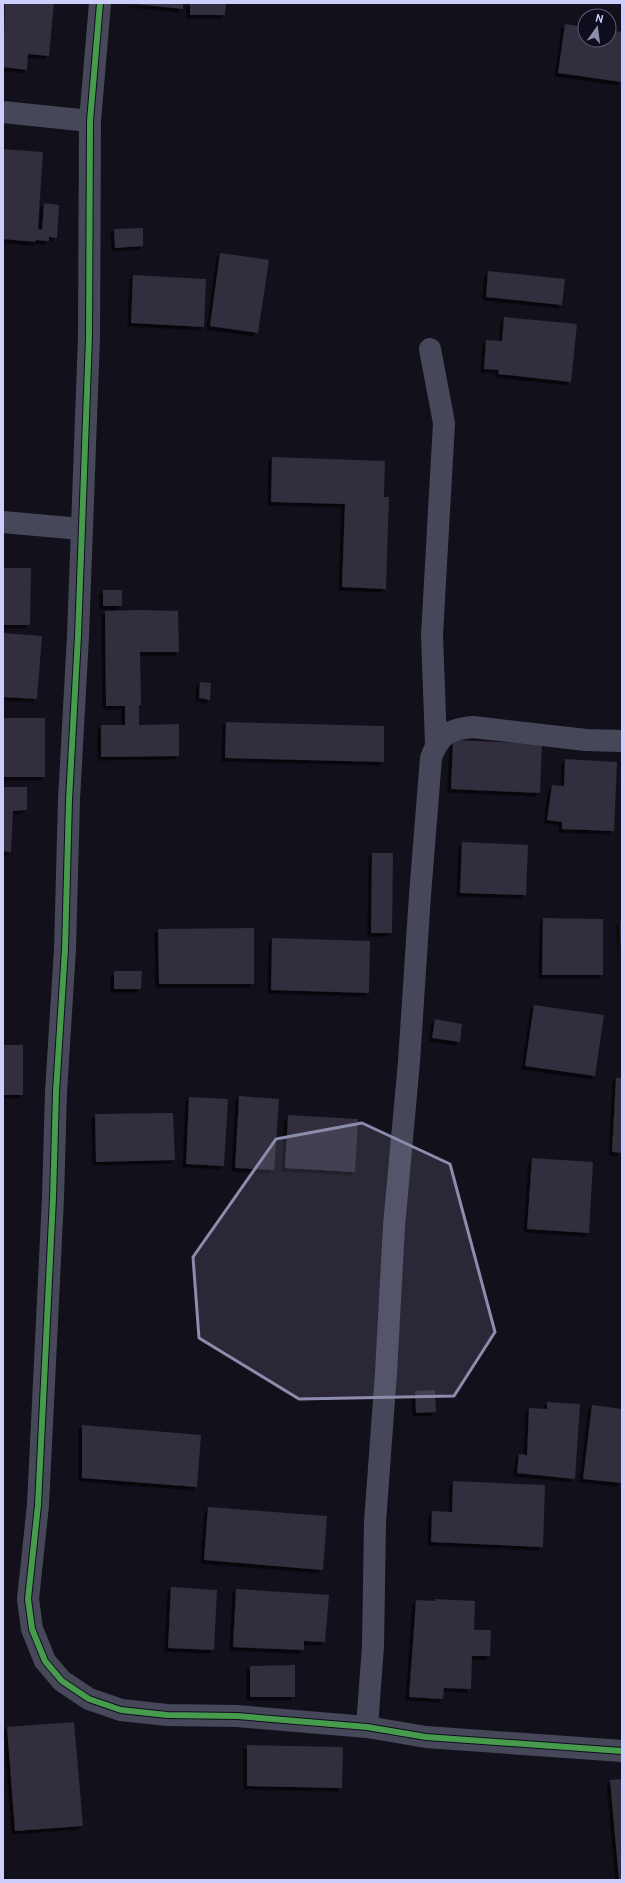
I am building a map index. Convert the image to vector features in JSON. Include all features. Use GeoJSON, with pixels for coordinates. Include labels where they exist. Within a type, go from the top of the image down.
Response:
{"type":"FeatureCollection","features":[{"type":"Feature","properties":{"kind":"street"},"geometry":{"type":"LineString","coordinates":[[100,3],[90,121],[89,337],[69,800],[65,948],[56,1092],[53,1198],[38,1505],[28,1599],[32,1629],[45,1661],[62,1682],[89,1700],[120,1710],[167,1715],[237,1716],[367,1727],[426,1737],[622,1751]]}},
{"type":"Feature","properties":{"kind":"street"},"geometry":{"type":"LineString","coordinates":[[3,112],[90,121]]}},
{"type":"Feature","properties":{"kind":"street"},"geometry":{"type":"LineString","coordinates":[[430,349],[444,423],[432,635],[436,745]]}},
{"type":"Feature","properties":{"kind":"street"},"geometry":{"type":"LineString","coordinates":[[3,522],[81,529]]}},
{"type":"Feature","properties":{"kind":"street"},"geometry":{"type":"LineString","coordinates":[[367,1727],[373,1646],[375,1522],[386,1372],[394,1226],[409,1062],[431,758],[436,745],[445,734],[458,728],[473,727],[586,740],[622,741]]}},
{"type":"Feature","properties":{"kind":"highlighted area"},"geometry":{"type":"Polygon","coordinates":[[[362,1123],[450,1164],[495,1332],[454,1396],[299,1399],[199,1338],[193,1257],[276,1139],[362,1123]]]}},
{"type":"Feature","properties":{"kind":"building"},"geometry":{"type":"Polygon","coordinates":[[[5,3],[54,3],[49,56],[28,54],[27,70],[3,67],[5,3]]]}},
{"type":"Feature","properties":{"kind":"building"},"geometry":{"type":"Polygon","coordinates":[[[126,3],[183,3],[183,9],[126,3]]]}},
{"type":"Feature","properties":{"kind":"building"},"geometry":{"type":"Polygon","coordinates":[[[190,3],[226,3],[225,15],[190,15],[190,3]]]}},
{"type":"Feature","properties":{"kind":"building"},"geometry":{"type":"Polygon","coordinates":[[[565,24],[577,26],[577,48],[617,48],[617,31],[622,32],[622,82],[558,73],[565,24]]]}},
{"type":"Feature","properties":{"kind":"building"},"geometry":{"type":"Polygon","coordinates":[[[3,149],[43,152],[38,229],[42,230],[44,203],[59,205],[57,238],[49,237],[49,241],[35,240],[36,242],[3,239],[3,149]]]}},
{"type":"Feature","properties":{"kind":"building"},"geometry":{"type":"Polygon","coordinates":[[[143,228],[143,246],[115,248],[114,229],[143,228]]]}},
{"type":"Feature","properties":{"kind":"building"},"geometry":{"type":"Polygon","coordinates":[[[220,253],[269,260],[258,333],[210,326],[220,253]]]}},
{"type":"Feature","properties":{"kind":"building"},"geometry":{"type":"Polygon","coordinates":[[[488,271],[565,279],[562,305],[486,297],[488,271]]]}},
{"type":"Feature","properties":{"kind":"building"},"geometry":{"type":"Polygon","coordinates":[[[133,275],[206,279],[204,327],[131,323],[133,275]]]}},
{"type":"Feature","properties":{"kind":"building"},"geometry":{"type":"Polygon","coordinates":[[[504,317],[577,324],[571,382],[498,374],[499,370],[484,369],[486,340],[502,341],[504,317]]]}},
{"type":"Feature","properties":{"kind":"building"},"geometry":{"type":"Polygon","coordinates":[[[272,457],[385,461],[384,497],[389,497],[386,589],[342,587],[345,504],[271,502],[272,457]]]}},
{"type":"Feature","properties":{"kind":"building"},"geometry":{"type":"Polygon","coordinates":[[[3,568],[31,568],[30,625],[3,625],[3,568]]]}},
{"type":"Feature","properties":{"kind":"building"},"geometry":{"type":"Polygon","coordinates":[[[103,590],[122,590],[122,606],[103,606],[103,590]]]}},
{"type":"Feature","properties":{"kind":"building"},"geometry":{"type":"Polygon","coordinates":[[[105,611],[178,611],[179,652],[140,652],[141,705],[139,705],[139,725],[179,724],[179,756],[101,757],[101,725],[125,725],[125,706],[106,706],[105,611]]]}},
{"type":"Feature","properties":{"kind":"building"},"geometry":{"type":"Polygon","coordinates":[[[3,633],[42,636],[37,699],[3,697],[3,633]]]}},
{"type":"Feature","properties":{"kind":"building"},"geometry":{"type":"Polygon","coordinates":[[[200,682],[211,683],[210,700],[199,698],[200,682]]]}},
{"type":"Feature","properties":{"kind":"building"},"geometry":{"type":"Polygon","coordinates":[[[3,718],[45,718],[45,777],[3,777],[3,718]]]}},
{"type":"Feature","properties":{"kind":"building"},"geometry":{"type":"Polygon","coordinates":[[[226,722],[384,726],[384,762],[225,758],[226,722]]]}},
{"type":"Feature","properties":{"kind":"building"},"geometry":{"type":"Polygon","coordinates":[[[453,740],[542,744],[540,793],[451,789],[453,740]]]}},
{"type":"Feature","properties":{"kind":"building"},"geometry":{"type":"Polygon","coordinates":[[[565,759],[617,762],[614,831],[562,829],[562,822],[547,820],[552,785],[564,786],[565,759]]]}},
{"type":"Feature","properties":{"kind":"building"},"geometry":{"type":"Polygon","coordinates":[[[3,787],[27,787],[27,810],[13,811],[11,852],[3,851],[3,787]]]}},
{"type":"Feature","properties":{"kind":"building"},"geometry":{"type":"Polygon","coordinates":[[[462,842],[528,845],[526,895],[460,893],[462,842]]]}},
{"type":"Feature","properties":{"kind":"building"},"geometry":{"type":"Polygon","coordinates":[[[372,853],[393,853],[392,933],[371,933],[372,853]]]}},
{"type":"Feature","properties":{"kind":"building"},"geometry":{"type":"Polygon","coordinates":[[[543,918],[603,919],[603,975],[542,975],[543,918]]]}},
{"type":"Feature","properties":{"kind":"building"},"geometry":{"type":"Polygon","coordinates":[[[620,921],[622,921],[622,953],[621,953],[620,921]]]}},
{"type":"Feature","properties":{"kind":"building"},"geometry":{"type":"Polygon","coordinates":[[[254,928],[254,984],[159,984],[158,929],[254,928]]]}},
{"type":"Feature","properties":{"kind":"building"},"geometry":{"type":"Polygon","coordinates":[[[272,938],[370,941],[369,993],[271,990],[272,938]]]}},
{"type":"Feature","properties":{"kind":"building"},"geometry":{"type":"Polygon","coordinates":[[[114,971],[142,971],[141,989],[114,989],[114,971]]]}},
{"type":"Feature","properties":{"kind":"building"},"geometry":{"type":"Polygon","coordinates":[[[534,1005],[604,1015],[595,1076],[525,1066],[534,1005]]]}},
{"type":"Feature","properties":{"kind":"building"},"geometry":{"type":"Polygon","coordinates":[[[435,1019],[462,1024],[460,1042],[432,1038],[435,1019]]]}},
{"type":"Feature","properties":{"kind":"building"},"geometry":{"type":"Polygon","coordinates":[[[3,1045],[23,1045],[23,1095],[3,1095],[3,1045]]]}},
{"type":"Feature","properties":{"kind":"building"},"geometry":{"type":"Polygon","coordinates":[[[616,1078],[622,1078],[622,1153],[612,1152],[616,1078]]]}},
{"type":"Feature","properties":{"kind":"building"},"geometry":{"type":"Polygon","coordinates":[[[239,1096],[279,1099],[274,1170],[235,1168],[239,1096]]]}},
{"type":"Feature","properties":{"kind":"building"},"geometry":{"type":"Polygon","coordinates":[[[189,1097],[228,1099],[224,1166],[186,1164],[189,1097]]]}},
{"type":"Feature","properties":{"kind":"building"},"geometry":{"type":"Polygon","coordinates":[[[173,1113],[175,1160],[96,1162],[95,1114],[173,1113]]]}},
{"type":"Feature","properties":{"kind":"building"},"geometry":{"type":"Polygon","coordinates":[[[288,1115],[358,1119],[355,1172],[285,1168],[288,1115]]]}},
{"type":"Feature","properties":{"kind":"building"},"geometry":{"type":"Polygon","coordinates":[[[532,1158],[593,1162],[589,1233],[527,1229],[532,1158]]]}},
{"type":"Feature","properties":{"kind":"building"},"geometry":{"type":"Polygon","coordinates":[[[435,1390],[436,1412],[416,1413],[415,1391],[435,1390]]]}},
{"type":"Feature","properties":{"kind":"building"},"geometry":{"type":"Polygon","coordinates":[[[547,1402],[580,1404],[575,1479],[517,1473],[519,1454],[527,1455],[529,1408],[547,1409],[547,1402]]]}},
{"type":"Feature","properties":{"kind":"building"},"geometry":{"type":"Polygon","coordinates":[[[592,1405],[622,1409],[622,1483],[583,1479],[592,1405]]]}},
{"type":"Feature","properties":{"kind":"building"},"geometry":{"type":"Polygon","coordinates":[[[82,1425],[201,1435],[197,1487],[82,1478],[82,1425]]]}},
{"type":"Feature","properties":{"kind":"building"},"geometry":{"type":"Polygon","coordinates":[[[453,1481],[545,1485],[543,1547],[431,1542],[432,1511],[452,1512],[453,1481]]]}},
{"type":"Feature","properties":{"kind":"building"},"geometry":{"type":"Polygon","coordinates":[[[208,1507],[327,1516],[323,1570],[204,1560],[208,1507]]]}},
{"type":"Feature","properties":{"kind":"building"},"geometry":{"type":"Polygon","coordinates":[[[171,1587],[217,1590],[214,1650],[168,1648],[171,1587]]]}},
{"type":"Feature","properties":{"kind":"building"},"geometry":{"type":"Polygon","coordinates":[[[236,1589],[329,1595],[325,1642],[304,1641],[304,1650],[233,1647],[236,1589]]]}},
{"type":"Feature","properties":{"kind":"building"},"geometry":{"type":"Polygon","coordinates":[[[435,1599],[475,1601],[474,1630],[491,1630],[490,1656],[472,1656],[471,1689],[444,1688],[443,1699],[409,1697],[416,1600],[435,1601],[435,1599]]]}},
{"type":"Feature","properties":{"kind":"building"},"geometry":{"type":"Polygon","coordinates":[[[295,1665],[295,1697],[250,1697],[250,1666],[295,1665]]]}},
{"type":"Feature","properties":{"kind":"building"},"geometry":{"type":"Polygon","coordinates":[[[74,1722],[83,1826],[15,1831],[7,1727],[74,1722]]]}},
{"type":"Feature","properties":{"kind":"building"},"geometry":{"type":"Polygon","coordinates":[[[247,1745],[343,1747],[342,1788],[247,1786],[247,1745]]]}},
{"type":"Feature","properties":{"kind":"building"},"geometry":{"type":"Polygon","coordinates":[[[622,1779],[622,1880],[619,1880],[610,1780],[622,1779]]]}},
{"type":"Feature","properties":{"kind":"cycle path"},"geometry":{"type":"LineString","coordinates":[[100,3],[90,121],[89,337],[78,636],[69,800],[65,949],[56,1092],[53,1198],[38,1505],[28,1599],[32,1629],[45,1661],[62,1681],[89,1699],[121,1710],[167,1715],[237,1716],[367,1727],[426,1737],[622,1751]]}}]}
